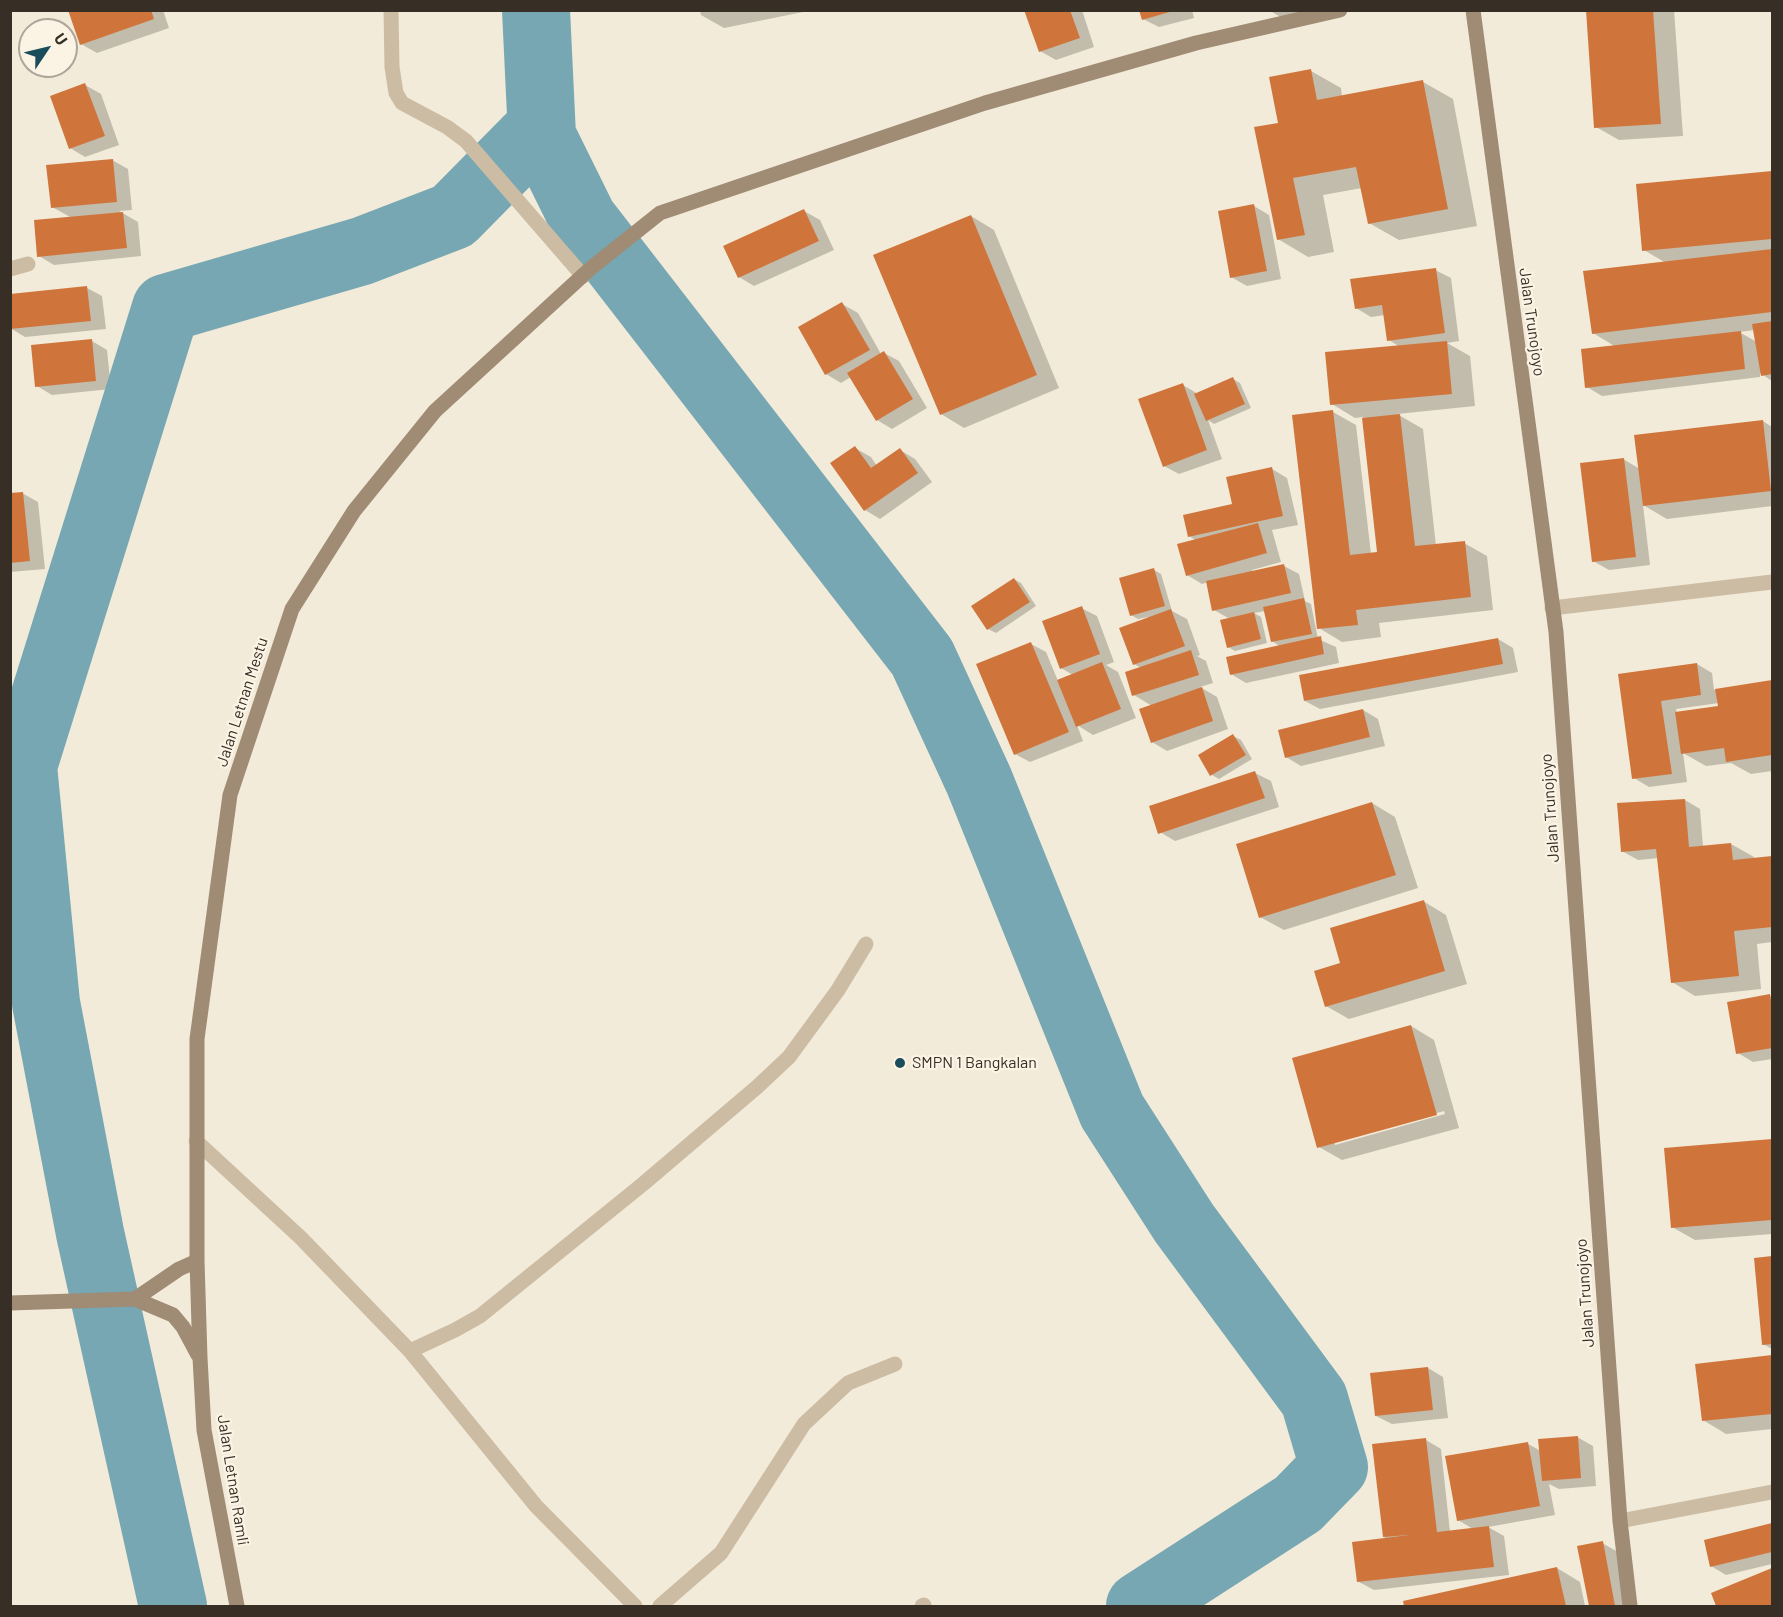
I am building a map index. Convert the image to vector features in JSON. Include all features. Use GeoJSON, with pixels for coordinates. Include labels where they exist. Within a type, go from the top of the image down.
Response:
{"type":"FeatureCollection","features":[{"type":"Feature","properties":{"kind":"street"},"geometry":{"type":"LineString","coordinates":[[392,10],[392,67],[398,97],[402,103],[447,127],[466,141],[512,194],[587,272]]}},
{"type":"Feature","properties":{"kind":"street","name":"Jalan Letnan Mestu"},"geometry":{"type":"LineString","coordinates":[[197,1261],[197,1039],[230,795],[292,609],[354,511],[435,411],[587,272],[660,213],[985,103],[1196,43],[1340,10]]}},
{"type":"Feature","properties":{"kind":"street","name":"Jalan Trunojoyo"},"geometry":{"type":"LineString","coordinates":[[1473,10],[1557,656],[1620,1521],[1630,1606]]}},
{"type":"Feature","properties":{"kind":"street"},"geometry":{"type":"LineString","coordinates":[[10,269],[28,264]]}},
{"type":"Feature","properties":{"kind":"street"},"geometry":{"type":"LineString","coordinates":[[1552,608],[1773,582]]}},
{"type":"Feature","properties":{"kind":"street"},"geometry":{"type":"LineString","coordinates":[[410,1351],[480,1316],[643,1184],[757,1087],[789,1057],[838,990],[866,944]]}},
{"type":"Feature","properties":{"kind":"street"},"geometry":{"type":"LineString","coordinates":[[196,1141],[301,1238],[410,1351],[536,1506],[635,1606]]}},
{"type":"Feature","properties":{"kind":"street"},"geometry":{"type":"LineString","coordinates":[[131,1299],[197,1261]]}},
{"type":"Feature","properties":{"kind":"street","name":"Jalan Letnan Ramli"},"geometry":{"type":"LineString","coordinates":[[197,1261],[204,1430],[237,1606]]}},
{"type":"Feature","properties":{"kind":"street"},"geometry":{"type":"LineString","coordinates":[[10,1303],[131,1299],[173,1316],[183,1327],[200,1358]]}},
{"type":"Feature","properties":{"kind":"street"},"geometry":{"type":"LineString","coordinates":[[660,1606],[721,1553],[804,1424],[848,1383],[895,1364]]}},
{"type":"Feature","properties":{"kind":"street"},"geometry":{"type":"LineString","coordinates":[[1620,1521],[1773,1492]]}},
{"type":"Feature","properties":{"kind":"building"},"geometry":{"type":"Polygon","coordinates":[[[68,10],[151,10],[154,19],[80,45],[78,18],[71,18],[68,10]]]}},
{"type":"Feature","properties":{"kind":"building"},"geometry":{"type":"Polygon","coordinates":[[[1024,10],[1070,10],[1080,38],[1039,52],[1024,10]]]}},
{"type":"Feature","properties":{"kind":"building"},"geometry":{"type":"Polygon","coordinates":[[[1139,10],[1172,10],[1173,11],[1142,20],[1139,10]]]}},
{"type":"Feature","properties":{"kind":"building"},"geometry":{"type":"Polygon","coordinates":[[[1586,10],[1653,10],[1661,124],[1594,128],[1586,10]]]}},
{"type":"Feature","properties":{"kind":"building"},"geometry":{"type":"Polygon","coordinates":[[[1311,69],[1317,100],[1423,80],[1448,209],[1368,224],[1356,167],[1293,178],[1305,235],[1277,240],[1254,127],[1278,123],[1269,77],[1311,69]]]}},
{"type":"Feature","properties":{"kind":"building"},"geometry":{"type":"Polygon","coordinates":[[[85,83],[105,136],[69,149],[50,96],[85,83]]]}},
{"type":"Feature","properties":{"kind":"building"},"geometry":{"type":"Polygon","coordinates":[[[113,159],[117,202],[51,208],[46,165],[113,159]]]}},
{"type":"Feature","properties":{"kind":"building"},"geometry":{"type":"Polygon","coordinates":[[[1772,171],[1772,239],[1642,251],[1636,184],[1772,171]]]}},
{"type":"Feature","properties":{"kind":"building"},"geometry":{"type":"Polygon","coordinates":[[[1254,204],[1267,271],[1230,278],[1218,211],[1254,204]]]}},
{"type":"Feature","properties":{"kind":"building"},"geometry":{"type":"Polygon","coordinates":[[[804,209],[819,241],[738,278],[723,246],[804,209]]]}},
{"type":"Feature","properties":{"kind":"building"},"geometry":{"type":"Polygon","coordinates":[[[123,212],[127,248],[37,257],[34,220],[123,212]]]}},
{"type":"Feature","properties":{"kind":"building"},"geometry":{"type":"Polygon","coordinates":[[[971,215],[1037,375],[940,415],[873,255],[971,215]]]}},
{"type":"Feature","properties":{"kind":"building"},"geometry":{"type":"Polygon","coordinates":[[[1772,249],[1772,312],[1592,334],[1583,271],[1772,249]]]}},
{"type":"Feature","properties":{"kind":"building"},"geometry":{"type":"Polygon","coordinates":[[[1436,268],[1445,333],[1387,341],[1382,305],[1355,309],[1350,279],[1436,268]]]}},
{"type":"Feature","properties":{"kind":"building"},"geometry":{"type":"Polygon","coordinates":[[[87,286],[91,321],[10,329],[10,294],[87,286]]]}},
{"type":"Feature","properties":{"kind":"building"},"geometry":{"type":"Polygon","coordinates":[[[842,302],[870,350],[825,375],[798,327],[842,302]]]}},
{"type":"Feature","properties":{"kind":"building"},"geometry":{"type":"Polygon","coordinates":[[[1772,321],[1772,374],[1761,376],[1752,324],[1772,321]]]}},
{"type":"Feature","properties":{"kind":"building"},"geometry":{"type":"Polygon","coordinates":[[[1741,331],[1745,369],[1585,388],[1581,349],[1741,331]]]}},
{"type":"Feature","properties":{"kind":"building"},"geometry":{"type":"Polygon","coordinates":[[[92,339],[96,381],[35,387],[31,345],[92,339]]]}},
{"type":"Feature","properties":{"kind":"building"},"geometry":{"type":"Polygon","coordinates":[[[1447,341],[1452,394],[1330,405],[1325,352],[1447,341]]]}},
{"type":"Feature","properties":{"kind":"building"},"geometry":{"type":"Polygon","coordinates":[[[884,351],[913,399],[876,421],[847,373],[884,351]]]}},
{"type":"Feature","properties":{"kind":"building"},"geometry":{"type":"Polygon","coordinates":[[[1233,377],[1245,404],[1206,421],[1194,394],[1233,377]]]}},
{"type":"Feature","properties":{"kind":"building"},"geometry":{"type":"Polygon","coordinates":[[[1183,383],[1207,450],[1163,467],[1138,399],[1183,383]]]}},
{"type":"Feature","properties":{"kind":"building"},"geometry":{"type":"Polygon","coordinates":[[[1333,410],[1350,555],[1377,552],[1362,418],[1400,414],[1415,546],[1465,541],[1471,597],[1356,610],[1358,625],[1317,629],[1292,415],[1333,410]]]}},
{"type":"Feature","properties":{"kind":"building"},"geometry":{"type":"Polygon","coordinates":[[[1763,420],[1771,491],[1643,506],[1634,435],[1763,420]]]}},
{"type":"Feature","properties":{"kind":"building"},"geometry":{"type":"Polygon","coordinates":[[[855,446],[871,468],[900,448],[918,473],[864,511],[830,463],[855,446]]]}},
{"type":"Feature","properties":{"kind":"building"},"geometry":{"type":"Polygon","coordinates":[[[1624,458],[1636,557],[1592,562],[1580,463],[1624,458]]]}},
{"type":"Feature","properties":{"kind":"building"},"geometry":{"type":"Polygon","coordinates":[[[1272,467],[1283,516],[1188,537],[1183,515],[1232,504],[1226,477],[1272,467]]]}},
{"type":"Feature","properties":{"kind":"building"},"geometry":{"type":"Polygon","coordinates":[[[23,492],[30,561],[10,563],[10,493],[23,492]]]}},
{"type":"Feature","properties":{"kind":"building"},"geometry":{"type":"Polygon","coordinates":[[[1258,523],[1267,553],[1186,576],[1177,544],[1258,523]]]}},
{"type":"Feature","properties":{"kind":"building"},"geometry":{"type":"Polygon","coordinates":[[[1284,564],[1291,593],[1212,611],[1206,581],[1284,564]]]}},
{"type":"Feature","properties":{"kind":"building"},"geometry":{"type":"Polygon","coordinates":[[[1154,568],[1165,606],[1130,616],[1119,578],[1154,568]]]}},
{"type":"Feature","properties":{"kind":"building"},"geometry":{"type":"Polygon","coordinates":[[[1014,578],[1030,602],[987,630],[971,606],[1014,578]]]}},
{"type":"Feature","properties":{"kind":"building"},"geometry":{"type":"Polygon","coordinates":[[[1304,598],[1312,634],[1271,642],[1263,607],[1304,598]]]}},
{"type":"Feature","properties":{"kind":"building"},"geometry":{"type":"Polygon","coordinates":[[[1082,606],[1100,654],[1060,669],[1042,621],[1082,606]]]}},
{"type":"Feature","properties":{"kind":"building"},"geometry":{"type":"Polygon","coordinates":[[[1171,609],[1185,646],[1133,665],[1119,628],[1171,609]]]}},
{"type":"Feature","properties":{"kind":"building"},"geometry":{"type":"Polygon","coordinates":[[[1254,612],[1261,639],[1227,648],[1220,620],[1254,612]]]}},
{"type":"Feature","properties":{"kind":"building"},"geometry":{"type":"Polygon","coordinates":[[[1321,636],[1324,654],[1230,675],[1226,657],[1321,636]]]}},
{"type":"Feature","properties":{"kind":"building"},"geometry":{"type":"Polygon","coordinates":[[[1498,638],[1503,664],[1304,701],[1299,675],[1498,638]]]}},
{"type":"Feature","properties":{"kind":"building"},"geometry":{"type":"Polygon","coordinates":[[[1031,642],[1069,732],[1014,755],[976,664],[1031,642]]]}},
{"type":"Feature","properties":{"kind":"building"},"geometry":{"type":"Polygon","coordinates":[[[1191,650],[1199,675],[1132,696],[1125,672],[1191,650]]]}},
{"type":"Feature","properties":{"kind":"building"},"geometry":{"type":"Polygon","coordinates":[[[1102,662],[1121,709],[1076,727],[1057,680],[1102,662]]]}},
{"type":"Feature","properties":{"kind":"building"},"geometry":{"type":"Polygon","coordinates":[[[1697,663],[1701,695],[1661,701],[1672,774],[1632,779],[1618,674],[1697,663]]]}},
{"type":"Feature","properties":{"kind":"building"},"geometry":{"type":"Polygon","coordinates":[[[1772,680],[1772,755],[1726,762],[1724,748],[1681,754],[1675,712],[1718,706],[1715,689],[1772,680]]]}},
{"type":"Feature","properties":{"kind":"building"},"geometry":{"type":"Polygon","coordinates":[[[1202,687],[1213,721],[1151,743],[1139,709],[1202,687]]]}},
{"type":"Feature","properties":{"kind":"building"},"geometry":{"type":"Polygon","coordinates":[[[1363,709],[1370,737],[1285,758],[1278,730],[1363,709]]]}},
{"type":"Feature","properties":{"kind":"building"},"geometry":{"type":"Polygon","coordinates":[[[1233,734],[1246,755],[1210,776],[1198,755],[1233,734]]]}},
{"type":"Feature","properties":{"kind":"building"},"geometry":{"type":"Polygon","coordinates":[[[1255,771],[1265,798],[1158,834],[1149,806],[1255,771]]]}},
{"type":"Feature","properties":{"kind":"building"},"geometry":{"type":"Polygon","coordinates":[[[1685,799],[1689,847],[1731,843],[1733,860],[1772,856],[1772,927],[1734,931],[1739,976],[1671,983],[1656,849],[1621,852],[1617,803],[1685,799]]]}},
{"type":"Feature","properties":{"kind":"building"},"geometry":{"type":"Polygon","coordinates":[[[1372,802],[1396,875],[1259,918],[1236,844],[1372,802]]]}},
{"type":"Feature","properties":{"kind":"building"},"geometry":{"type":"Polygon","coordinates":[[[1424,900],[1445,971],[1325,1007],[1314,971],[1340,963],[1330,928],[1424,900]]]}},
{"type":"Feature","properties":{"kind":"building"},"geometry":{"type":"Polygon","coordinates":[[[1770,994],[1772,1048],[1736,1054],[1727,1002],[1770,994]]]}},
{"type":"Feature","properties":{"kind":"building"},"geometry":{"type":"Polygon","coordinates":[[[1411,1025],[1437,1115],[1317,1148],[1292,1058],[1411,1025]]]}},
{"type":"Feature","properties":{"kind":"building"},"geometry":{"type":"Polygon","coordinates":[[[1772,1139],[1772,1220],[1671,1228],[1664,1148],[1772,1139]]]}},
{"type":"Feature","properties":{"kind":"building"},"geometry":{"type":"Polygon","coordinates":[[[1772,1256],[1772,1344],[1762,1345],[1754,1258],[1772,1256]]]}},
{"type":"Feature","properties":{"kind":"building"},"geometry":{"type":"Polygon","coordinates":[[[1772,1355],[1772,1414],[1702,1421],[1695,1364],[1772,1355]]]}},
{"type":"Feature","properties":{"kind":"building"},"geometry":{"type":"Polygon","coordinates":[[[1428,1367],[1433,1410],[1375,1416],[1370,1373],[1428,1367]]]}},
{"type":"Feature","properties":{"kind":"building"},"geometry":{"type":"Polygon","coordinates":[[[1578,1436],[1581,1478],[1542,1481],[1538,1439],[1578,1436]]]}},
{"type":"Feature","properties":{"kind":"building"},"geometry":{"type":"Polygon","coordinates":[[[1426,1438],[1437,1532],[1489,1526],[1494,1567],[1357,1582],[1352,1542],[1409,1535],[1383,1537],[1372,1444],[1426,1438]]]}},
{"type":"Feature","properties":{"kind":"building"},"geometry":{"type":"Polygon","coordinates":[[[1528,1442],[1540,1506],[1457,1521],[1445,1456],[1528,1442]]]}},
{"type":"Feature","properties":{"kind":"building"},"geometry":{"type":"Polygon","coordinates":[[[1772,1523],[1772,1552],[1710,1567],[1704,1540],[1772,1523]]]}},
{"type":"Feature","properties":{"kind":"building"},"geometry":{"type":"Polygon","coordinates":[[[1603,1541],[1615,1606],[1589,1606],[1577,1546],[1603,1541]]]}},
{"type":"Feature","properties":{"kind":"building"},"geometry":{"type":"Polygon","coordinates":[[[1557,1567],[1566,1606],[1404,1606],[1403,1601],[1557,1567]]]}},
{"type":"Feature","properties":{"kind":"building"},"geometry":{"type":"Polygon","coordinates":[[[1772,1568],[1772,1606],[1716,1606],[1711,1593],[1772,1568]]]}},
{"type":"Feature","properties":{"kind":"waterway"},"geometry":{"type":"LineString","coordinates":[[536,10],[542,136],[583,219],[922,657],[979,781],[1112,1111],[1184,1223],[1314,1399],[1334,1467],[1298,1504],[1140,1606]]}},
{"type":"Feature","properties":{"kind":"waterway"},"geometry":{"type":"LineString","coordinates":[[173,1606],[90,1233],[46,1003],[23,766],[166,308],[362,251],[453,216],[531,137],[542,136]]}},
{"type":"Feature","properties":{"kind":"place","name":"SMPN 1 Bangkalan"},"geometry":{"type":"Point","coordinates":[900,1063]}}]}
